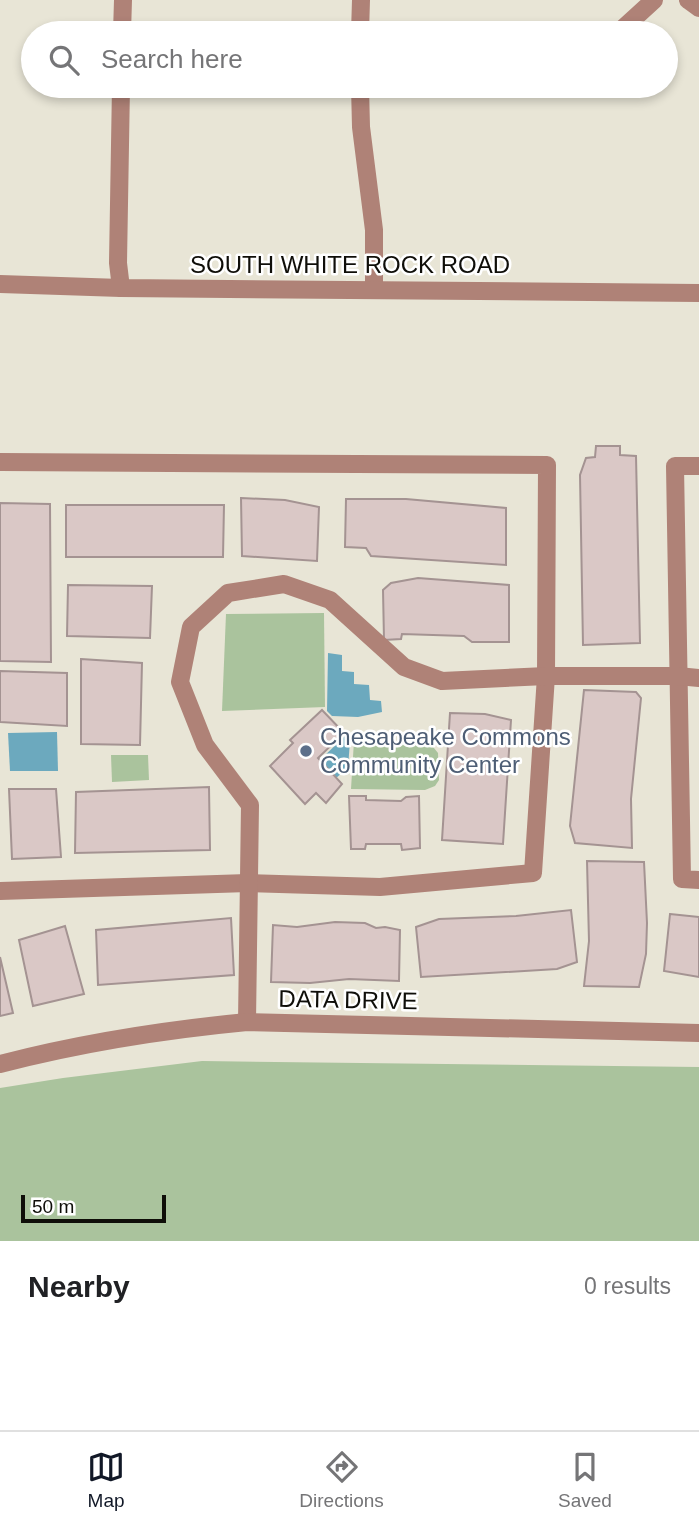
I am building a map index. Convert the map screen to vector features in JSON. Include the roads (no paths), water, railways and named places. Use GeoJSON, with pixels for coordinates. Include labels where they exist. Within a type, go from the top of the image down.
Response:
{"type":"FeatureCollection","features":[{"type":"Feature","properties":{"kind":"street"},"geometry":{"type":"LineString","coordinates":[[122,21],[123,0]]}},
{"type":"Feature","properties":{"kind":"street"},"geometry":{"type":"LineString","coordinates":[[360,21],[361,0]]}},
{"type":"Feature","properties":{"kind":"street"},"geometry":{"type":"LineString","coordinates":[[631,21],[653,0]]}},
{"type":"Feature","properties":{"kind":"street"},"geometry":{"type":"LineString","coordinates":[[688,0],[699,8]]}},
{"type":"Feature","properties":{"kind":"street"},"geometry":{"type":"LineString","coordinates":[[121,98],[118,263],[121,288]]}},
{"type":"Feature","properties":{"kind":"street"},"geometry":{"type":"LineString","coordinates":[[360,98],[362,139],[374,230],[374,289]]}},
{"type":"Feature","properties":{"kind":"street","name":"SOUTH WHITE ROCK ROAD"},"geometry":{"type":"LineString","coordinates":[[0,284],[121,288],[699,293]]}},
{"type":"Feature","properties":{"kind":"street"},"geometry":{"type":"LineString","coordinates":[[0,462],[547,465],[546,676],[533,873],[380,887],[248,883],[0,891]]}},
{"type":"Feature","properties":{"kind":"street"},"geometry":{"type":"LineString","coordinates":[[699,466],[675,466],[682,879],[699,880]]}},
{"type":"Feature","properties":{"kind":"street"},"geometry":{"type":"LineString","coordinates":[[247,1021],[250,805],[205,745],[180,682],[191,627],[228,593],[284,584],[330,600],[404,667],[442,681],[546,676],[699,678]]}},
{"type":"Feature","properties":{"kind":"street","name":"DATA DRIVE"},"geometry":{"type":"LineString","coordinates":[[0,1064],[61,1048],[188,1027],[247,1021],[699,1033]]}},
{"type":"Feature","properties":{"kind":"water"},"geometry":{"type":"Polygon","coordinates":[[[328,653],[342,655],[342,671],[354,672],[354,684],[369,685],[370,700],[381,701],[382,712],[358,717],[332,716],[327,711],[328,653]]]}},
{"type":"Feature","properties":{"kind":"water"},"geometry":{"type":"Polygon","coordinates":[[[57,732],[58,771],[10,771],[8,733],[57,732]]]}},
{"type":"Feature","properties":{"kind":"water"},"geometry":{"type":"Polygon","coordinates":[[[345,736],[350,741],[348,768],[336,778],[320,760],[345,736]]]}},
{"type":"Feature","properties":{"kind":"place","name":"Chesapeake Commons Community Center"},"geometry":{"type":"Point","coordinates":[306,751]}}]}
